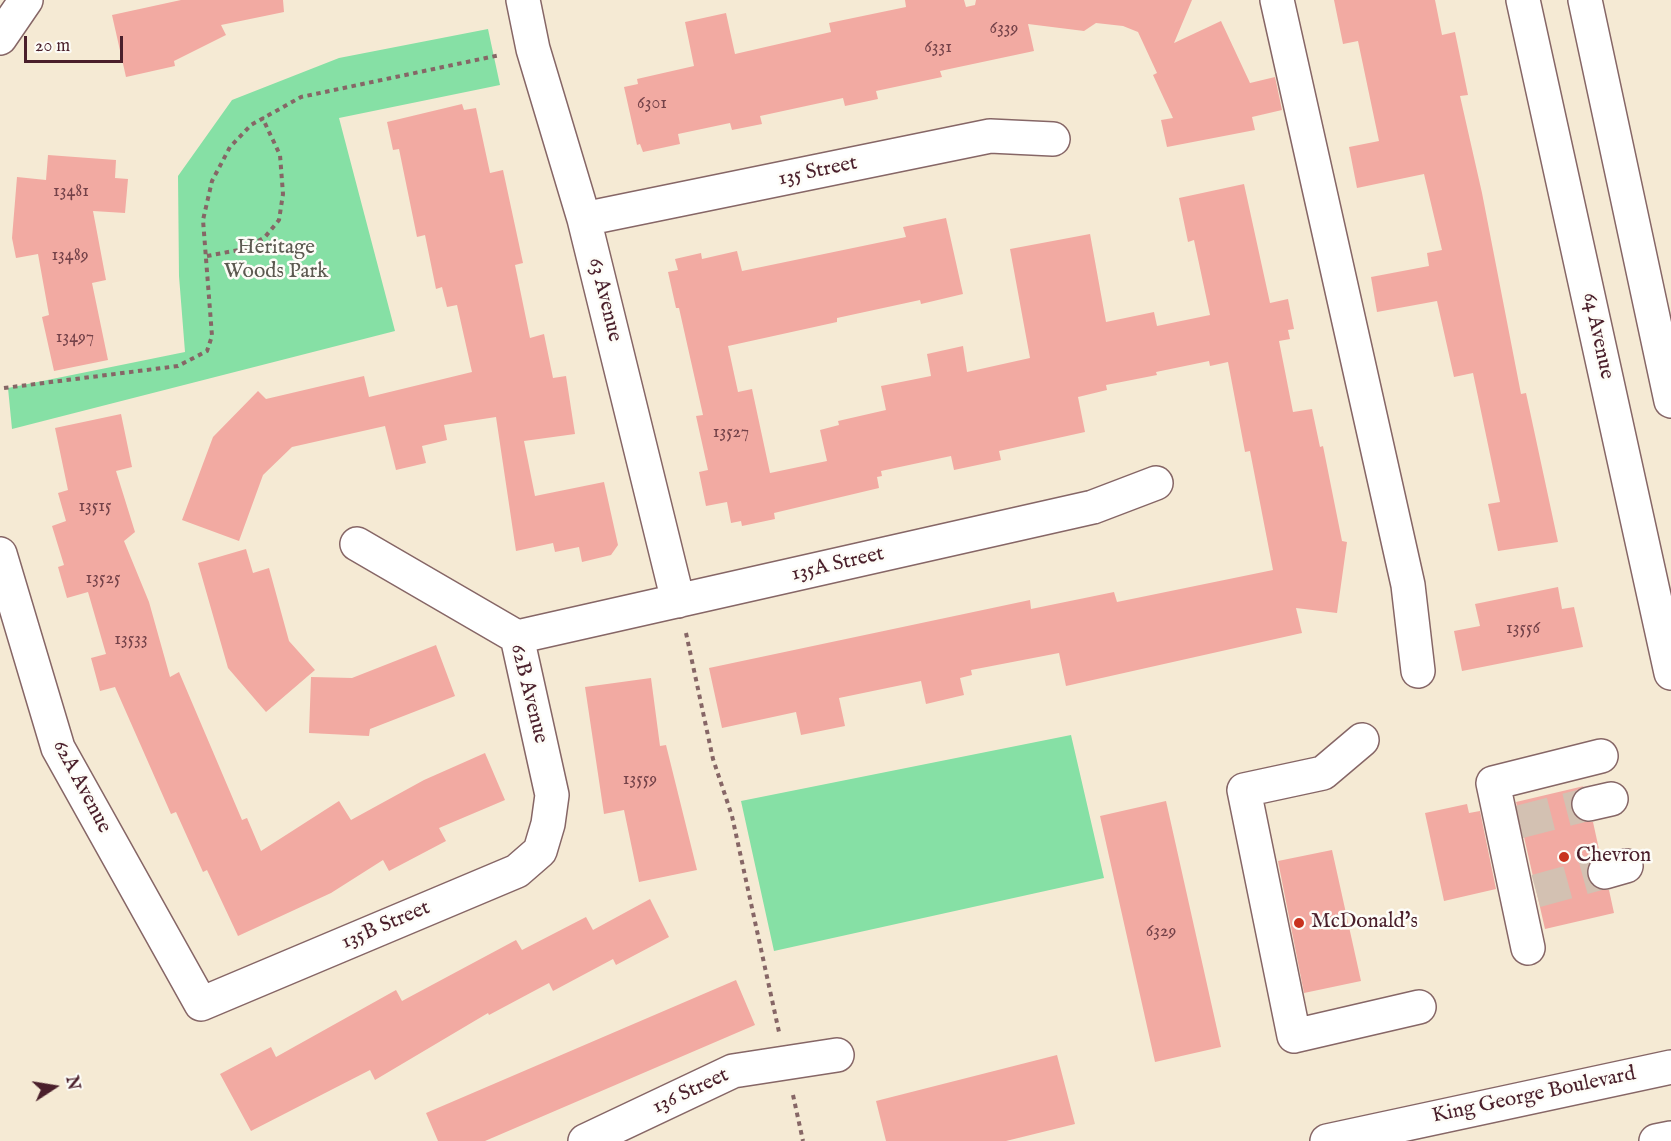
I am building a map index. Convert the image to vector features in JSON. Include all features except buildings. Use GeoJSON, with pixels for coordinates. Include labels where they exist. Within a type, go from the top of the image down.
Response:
{"type":"FeatureCollection","features":[{"type":"Feature","properties":{"kind":"street","name":"63 Avenue"},"geometry":{"type":"LineString","coordinates":[[523,0],[533,49],[584,219],[681,614]]}},
{"type":"Feature","properties":{"kind":"street"},"geometry":{"type":"LineString","coordinates":[[1277,0],[1408,585],[1418,671]]}},
{"type":"Feature","properties":{"kind":"street","name":"64 Avenue"},"geometry":{"type":"LineString","coordinates":[[1523,0],[1671,673]]}},
{"type":"Feature","properties":{"kind":"street"},"geometry":{"type":"LineString","coordinates":[[1585,0],[1671,401]]}},
{"type":"Feature","properties":{"kind":"street","name":"135 Street"},"geometry":{"type":"LineString","coordinates":[[584,219],[990,136],[1053,139]]}},
{"type":"Feature","properties":{"kind":"street","name":"135A Street"},"geometry":{"type":"LineString","coordinates":[[517,637],[681,614],[1093,507],[1156,483]]}},
{"type":"Feature","properties":{"kind":"street","name":"62B Avenue"},"geometry":{"type":"LineString","coordinates":[[357,544],[517,637],[552,795],[548,824]]}},
{"type":"Feature","properties":{"kind":"street","name":"62A Avenue"},"geometry":{"type":"LineString","coordinates":[[0,554],[57,748],[201,1004]]}},
{"type":"Feature","properties":{"kind":"street"},"geometry":{"type":"LineString","coordinates":[[1362,740],[1323,773],[1244,790],[1294,1036],[1419,1006]]}},
{"type":"Feature","properties":{"kind":"street"},"geometry":{"type":"LineString","coordinates":[[1528,948],[1526,894],[1511,825],[1493,783],[1601,756]]}},
{"type":"Feature","properties":{"kind":"street","name":"135B Street"},"geometry":{"type":"LineString","coordinates":[[201,1004],[517,871],[540,851],[548,824]]}},
{"type":"Feature","properties":{"kind":"street","name":"136 Street"},"geometry":{"type":"LineString","coordinates":[[585,1141],[733,1071],[837,1055]]}},
{"type":"Feature","properties":{"kind":"street","name":"King George Boulevard"},"geometry":{"type":"LineString","coordinates":[[1327,1141],[1671,1067]]}},
{"type":"Feature","properties":{"kind":"street"},"geometry":{"type":"LineString","coordinates":[[1656,1141],[1671,1138]]}},
{"type":"Feature","properties":{"kind":"path"},"geometry":{"type":"LineString","coordinates":[[4,388],[178,366],[207,351],[212,336],[203,220],[212,181],[230,147],[262,117],[301,97],[504,54]]}},
{"type":"Feature","properties":{"kind":"path"},"geometry":{"type":"LineString","coordinates":[[207,256],[244,249],[265,237],[279,220],[283,194],[280,155],[262,117]]}},
{"type":"Feature","properties":{"kind":"path"},"geometry":{"type":"LineString","coordinates":[[681,614],[713,759],[732,816],[804,1141]]}},
{"type":"Feature","properties":{"kind":"green space","name":"Heritage Woods Park"},"geometry":{"type":"Polygon","coordinates":[[[488,29],[500,85],[339,118],[395,331],[12,429],[8,388],[185,352],[179,276],[178,176],[232,100],[339,58],[488,29]]]}},
{"type":"Feature","properties":{"kind":"green space"},"geometry":{"type":"Polygon","coordinates":[[[1071,735],[1104,878],[774,951],[741,801],[1071,735]]]}},
{"type":"Feature","properties":{"kind":"tunnel"},"geometry":{"type":"LineString","coordinates":[[1519,822],[1589,804]]}},
{"type":"Feature","properties":{"kind":"tunnel"},"geometry":{"type":"LineString","coordinates":[[1536,891],[1605,872]]}},
{"type":"Feature","properties":{"kind":"place","name":"Chevron"},"geometry":{"type":"Point","coordinates":[1564,857]}},
{"type":"Feature","properties":{"kind":"place","name":"McDonald's"},"geometry":{"type":"Point","coordinates":[1299,923]}}]}
